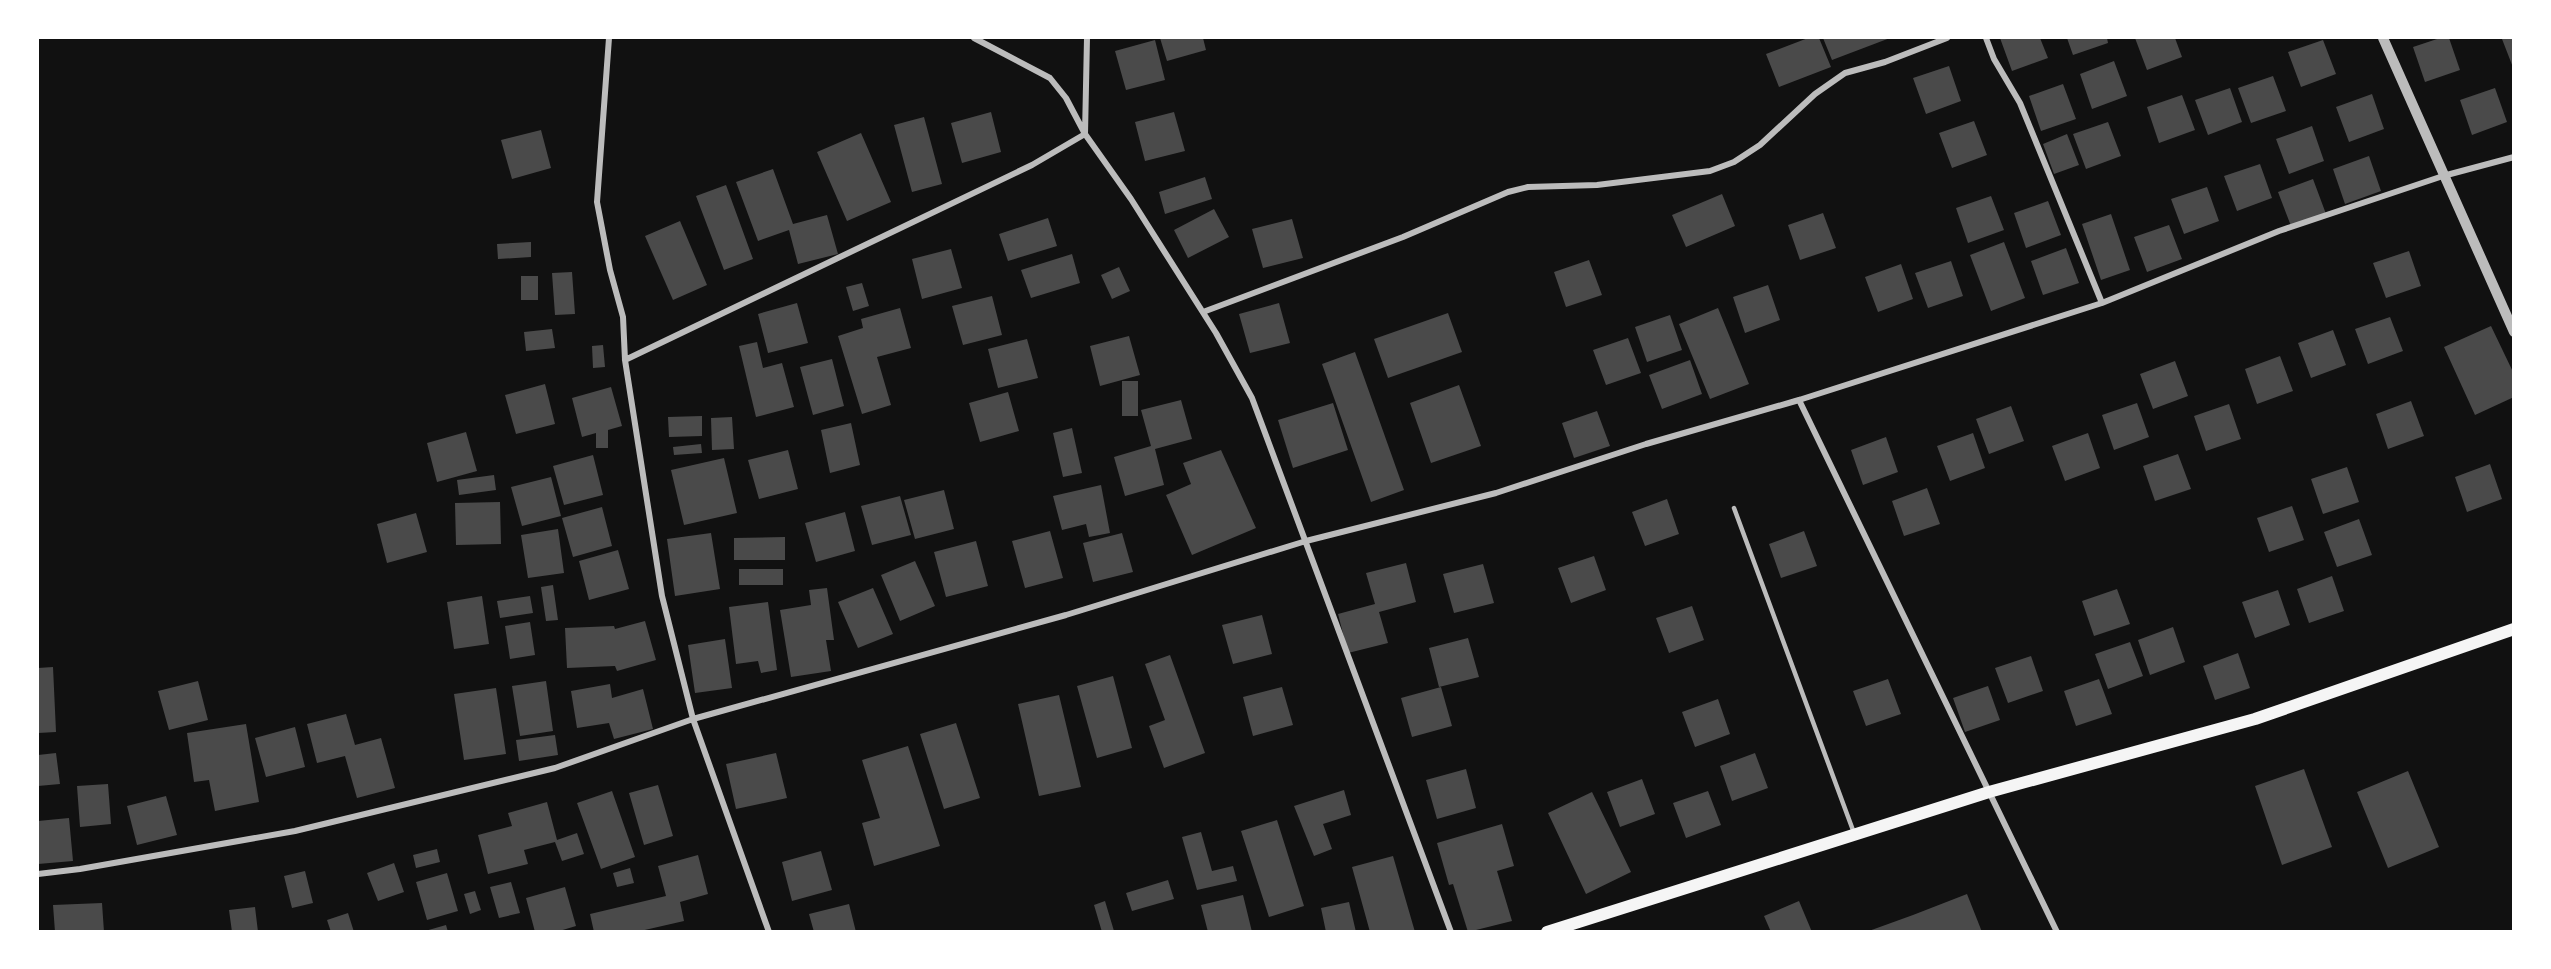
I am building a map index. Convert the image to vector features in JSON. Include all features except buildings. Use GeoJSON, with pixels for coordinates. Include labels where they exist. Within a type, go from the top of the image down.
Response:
{"type":"FeatureCollection","features":[{"type":"Feature","properties":{"kind":"main road"},"geometry":{"type":"LineString","coordinates":[[1547,932],[1989,792],[2255,719],[2514,629]]}},
{"type":"Feature","properties":{"kind":"street"},"geometry":{"type":"LineString","coordinates":[[609,38],[597,202],[610,270],[623,317],[625,360],[662,596],[693,719],[769,932]]}},
{"type":"Feature","properties":{"kind":"street"},"geometry":{"type":"LineString","coordinates":[[974,38],[1050,78],[1066,98],[1085,134],[1131,199],[1203,312],[1252,398],[1451,932]]}},
{"type":"Feature","properties":{"kind":"street"},"geometry":{"type":"LineString","coordinates":[[1085,134],[1087,38]]}},
{"type":"Feature","properties":{"kind":"street"},"geometry":{"type":"LineString","coordinates":[[1203,312],[1403,237],[1508,192],[1528,187],[1597,185],[1710,171],[1734,162],[1760,145],[1815,94],[1845,73],[1885,62],[1947,38]]}},
{"type":"Feature","properties":{"kind":"street"},"geometry":{"type":"LineString","coordinates":[[1986,38],[1994,59],[2020,103],[2102,303]]}},
{"type":"Feature","properties":{"kind":"street"},"geometry":{"type":"LineString","coordinates":[[2383,38],[2514,332]]}},
{"type":"Feature","properties":{"kind":"street"},"geometry":{"type":"LineString","coordinates":[[625,360],[1032,165],[1085,134]]}},
{"type":"Feature","properties":{"kind":"street"},"geometry":{"type":"LineString","coordinates":[[38,874],[239,842],[421,802],[555,768],[635,742],[693,719],[1066,615],[1306,541],[1496,493],[1646,444],[1798,400],[2102,303],[2279,231],[2443,176],[2514,157]]}},
{"type":"Feature","properties":{"kind":"street"},"geometry":{"type":"LineString","coordinates":[[1798,400],[2057,932]]}},
{"type":"Feature","properties":{"kind":"lane"},"geometry":{"type":"LineString","coordinates":[[1734,508],[1855,835]]}}]}
